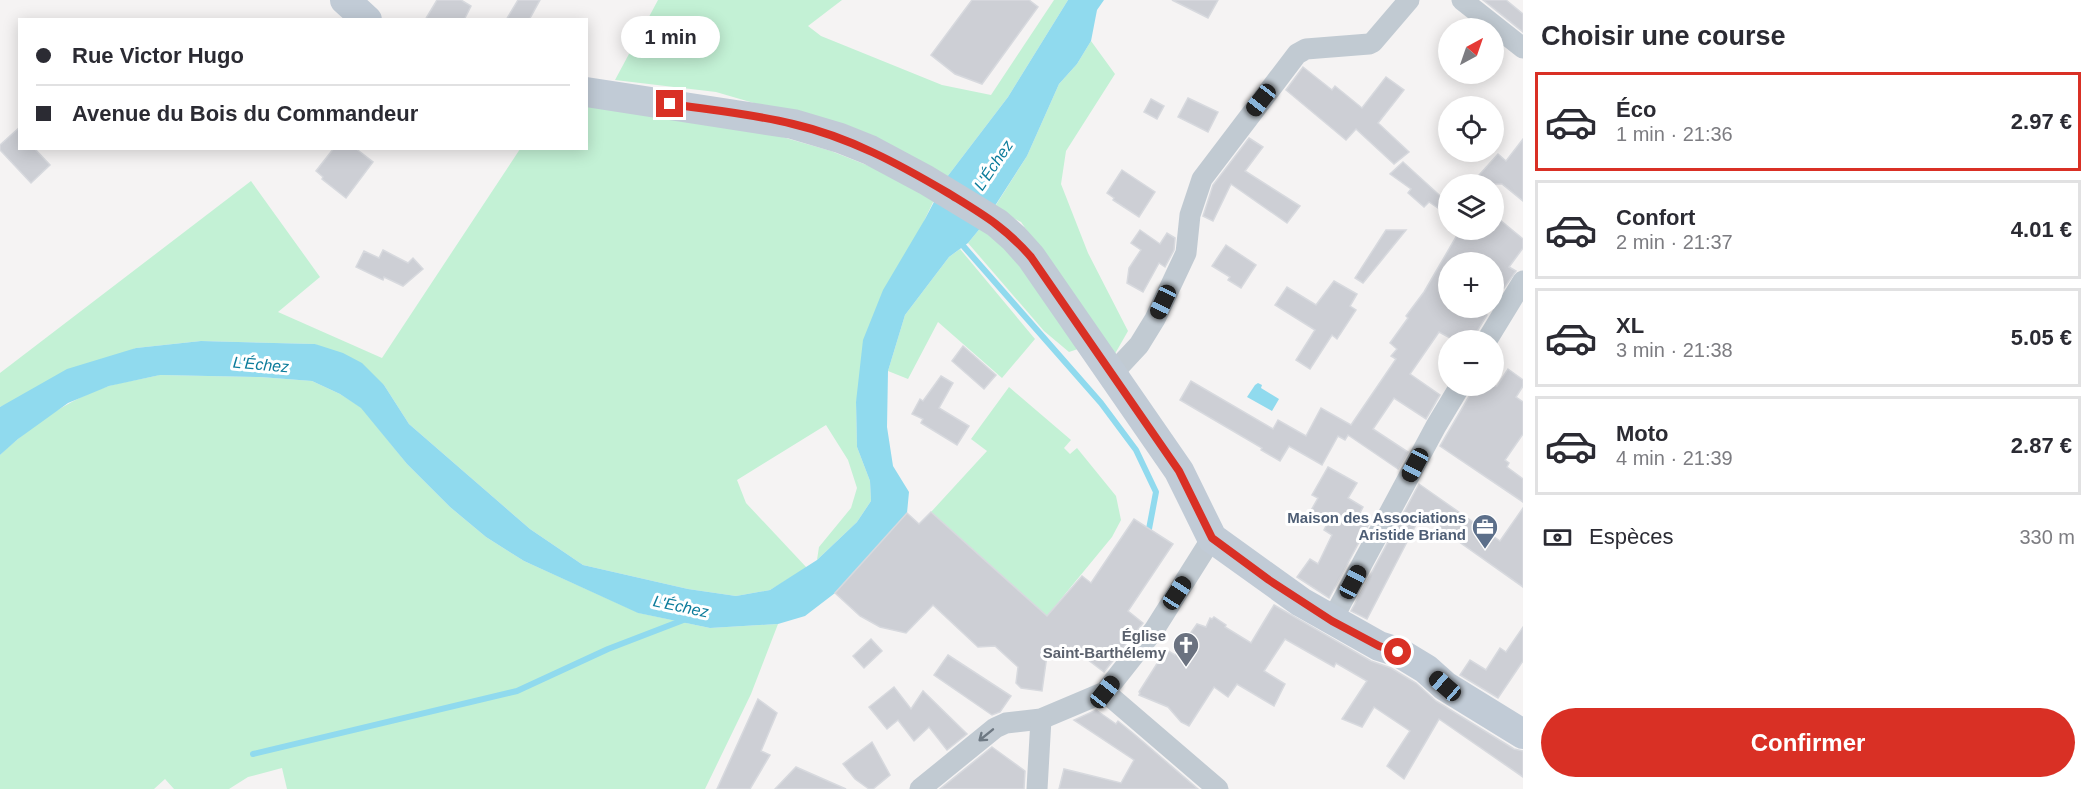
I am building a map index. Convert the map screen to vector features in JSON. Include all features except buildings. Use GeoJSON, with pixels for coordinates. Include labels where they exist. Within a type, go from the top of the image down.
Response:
{"type":"FeatureCollection","features":[{"type":"Feature","properties":{"kind":"main road"},"geometry":{"type":"LineString","coordinates":[[345,0],[365,18]]}},
{"type":"Feature","properties":{"kind":"main road"},"geometry":{"type":"LineString","coordinates":[[588,92],[793,124],[840,138],[870,150],[926,180],[997,223],[1031,257],[1179,471],[1212,538],[1282,589],[1332,621],[1379,646],[1398,652],[1426,669],[1445,686],[1523,734]]}},
{"type":"Feature","properties":{"kind":"street"},"geometry":{"type":"LineString","coordinates":[[1112,374],[1139,345],[1155,319],[1186,253],[1190,215],[1202,179],[1297,54],[1306,49],[1369,44],[1409,0]]}},
{"type":"Feature","properties":{"kind":"street"},"geometry":{"type":"LineString","coordinates":[[1462,0],[1523,48]]}},
{"type":"Feature","properties":{"kind":"street"},"geometry":{"type":"LineString","coordinates":[[1493,330],[1523,281]]}},
{"type":"Feature","properties":{"kind":"street"},"geometry":{"type":"LineString","coordinates":[[1332,621],[1454,396]]}},
{"type":"Feature","properties":{"kind":"street"},"geometry":{"type":"LineString","coordinates":[[920,789],[995,728],[1006,723],[1041,719],[1105,692],[1154,630],[1212,538]]}},
{"type":"Feature","properties":{"kind":"street"},"geometry":{"type":"LineString","coordinates":[[1105,692],[1218,789]]}},
{"type":"Feature","properties":{"kind":"street"},"geometry":{"type":"LineString","coordinates":[[1037,789],[1041,719]]}},
{"type":"Feature","properties":{"kind":"green space"},"geometry":{"type":"Polygon","coordinates":[[[658,0],[842,0],[808,26],[821,36],[942,85],[991,95],[1054,0],[1068,0],[1008,97],[947,177],[854,132],[716,92],[615,80],[658,0]]]}},
{"type":"Feature","properties":{"kind":"green space"},"geometry":{"type":"Polygon","coordinates":[[[1091,41],[1115,74],[1066,151],[1061,184],[1088,253],[1128,331],[1112,359],[1073,295],[1021,222],[994,208],[1027,156],[1059,84],[1077,64],[1091,41]]]}},
{"type":"Feature","properties":{"kind":"green space"},"geometry":{"type":"Polygon","coordinates":[[[588,106],[765,132],[831,151],[887,173],[934,200],[856,402],[857,447],[870,481],[871,501],[857,522],[817,560],[819,547],[851,508],[857,488],[848,460],[826,425],[737,480],[746,503],[807,568],[770,590],[736,596],[688,589],[583,565],[530,529],[409,424],[384,385],[315,344],[201,341],[136,348],[0,407],[0,373],[251,181],[320,277],[278,312],[382,358],[519,150],[588,150],[588,106]]]}},
{"type":"Feature","properties":{"kind":"green space"},"geometry":{"type":"Polygon","coordinates":[[[982,226],[995,234],[1078,349],[1069,352],[1044,331],[968,243],[982,226]]]}},
{"type":"Feature","properties":{"kind":"green space"},"geometry":{"type":"Polygon","coordinates":[[[960,249],[1035,339],[1002,378],[938,322],[908,379],[888,371],[905,315],[949,257],[960,249]]]}},
{"type":"Feature","properties":{"kind":"green space"},"geometry":{"type":"Polygon","coordinates":[[[159,375],[260,377],[312,381],[340,394],[362,408],[407,464],[450,507],[486,537],[524,561],[639,613],[710,628],[778,624],[751,694],[705,789],[287,789],[282,768],[248,777],[229,789],[174,789],[165,779],[154,789],[0,789],[0,455],[37,424],[79,398],[109,386],[159,375]]]}},
{"type":"Feature","properties":{"kind":"green space"},"geometry":{"type":"Polygon","coordinates":[[[1009,387],[1071,440],[1064,448],[1070,454],[1077,448],[1116,496],[1121,520],[1112,537],[1047,616],[931,512],[987,451],[971,439],[1009,387]]]}},
{"type":"Feature","properties":{"kind":"water","name":"L'Échez"},"geometry":{"type":"Polygon","coordinates":[[[1068,0],[1104,0],[1097,10],[1091,41],[1077,64],[1059,84],[1027,156],[982,226],[968,243],[949,257],[905,315],[888,371],[887,427],[893,466],[909,492],[907,513],[835,593],[805,616],[778,624],[710,628],[638,613],[524,561],[486,537],[450,507],[407,464],[361,408],[340,394],[312,381],[260,377],[160,375],[109,386],[68,403],[0,455],[0,407],[67,369],[136,348],[201,341],[315,344],[343,353],[362,363],[384,385],[409,424],[530,529],[583,565],[688,589],[736,596],[770,590],[817,560],[857,522],[871,501],[870,481],[857,447],[856,402],[863,340],[883,290],[947,177],[1008,97],[1068,0]]]}},
{"type":"Feature","properties":{"kind":"water"},"geometry":{"type":"Polygon","coordinates":[[[1258,383],[1262,385],[1261,388],[1279,399],[1272,411],[1247,397],[1258,383]]]}},
{"type":"Feature","properties":{"kind":"waterway"},"geometry":{"type":"LineString","coordinates":[[958,240],[1101,403],[1136,450],[1156,492],[1149,529]]}},
{"type":"Feature","properties":{"kind":"waterway","name":"L'Échez"},"geometry":{"type":"LineString","coordinates":[[253,754],[517,691],[608,649],[686,619]]}},
{"type":"Feature","properties":{"kind":"place","name":"Maison des Associations Aristide Briand"},"geometry":{"type":"Point","coordinates":[1485,550]}},
{"type":"Feature","properties":{"kind":"place","name":"Église Saint-Barthélemy"},"geometry":{"type":"Point","coordinates":[1186,668]}},
{"type":"Feature","properties":{"kind":"route"},"geometry":{"type":"LineString","coordinates":[[670,104],[793,124],[840,138],[870,150],[926,180],[997,223],[1031,257],[1179,471],[1212,538],[1269,580],[1332,621],[1379,646],[1398,652]]}}]}
